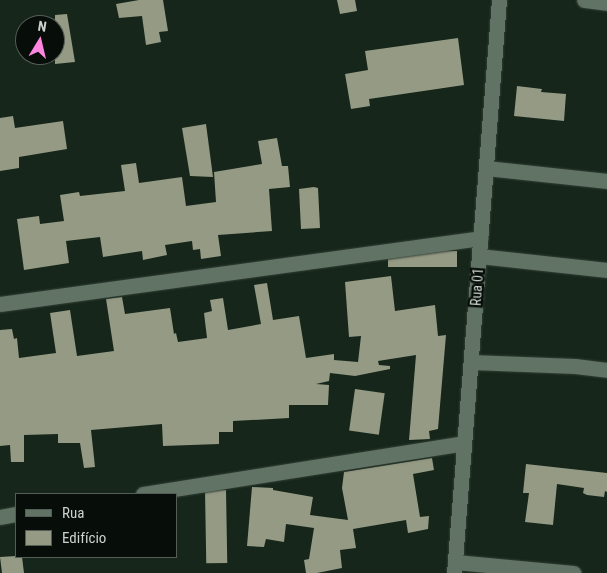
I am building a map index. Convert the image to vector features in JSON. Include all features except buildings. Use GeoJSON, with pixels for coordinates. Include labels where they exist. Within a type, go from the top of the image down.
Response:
{"type":"FeatureCollection","features":[{"type":"Feature","properties":{"kind":"street","name":"Rua 01"},"geometry":{"type":"LineString","coordinates":[[454,567],[499,0]]}},
{"type":"Feature","properties":{"kind":"street"},"geometry":{"type":"LineString","coordinates":[[584,0],[607,3]]}},
{"type":"Feature","properties":{"kind":"street"},"geometry":{"type":"LineString","coordinates":[[486,168],[607,181]]}},
{"type":"Feature","properties":{"kind":"street"},"geometry":{"type":"LineString","coordinates":[[0,304],[480,238]]}},
{"type":"Feature","properties":{"kind":"street"},"geometry":{"type":"LineString","coordinates":[[479,256],[607,270]]}},
{"type":"Feature","properties":{"kind":"street"},"geometry":{"type":"LineString","coordinates":[[471,362],[576,366],[607,370]]}},
{"type":"Feature","properties":{"kind":"street"},"geometry":{"type":"LineString","coordinates":[[149,493],[464,443]]}},
{"type":"Feature","properties":{"kind":"street"},"geometry":{"type":"LineString","coordinates":[[0,517],[15,514]]}},
{"type":"Feature","properties":{"kind":"street"},"geometry":{"type":"LineString","coordinates":[[454,567],[572,573]]}}]}
